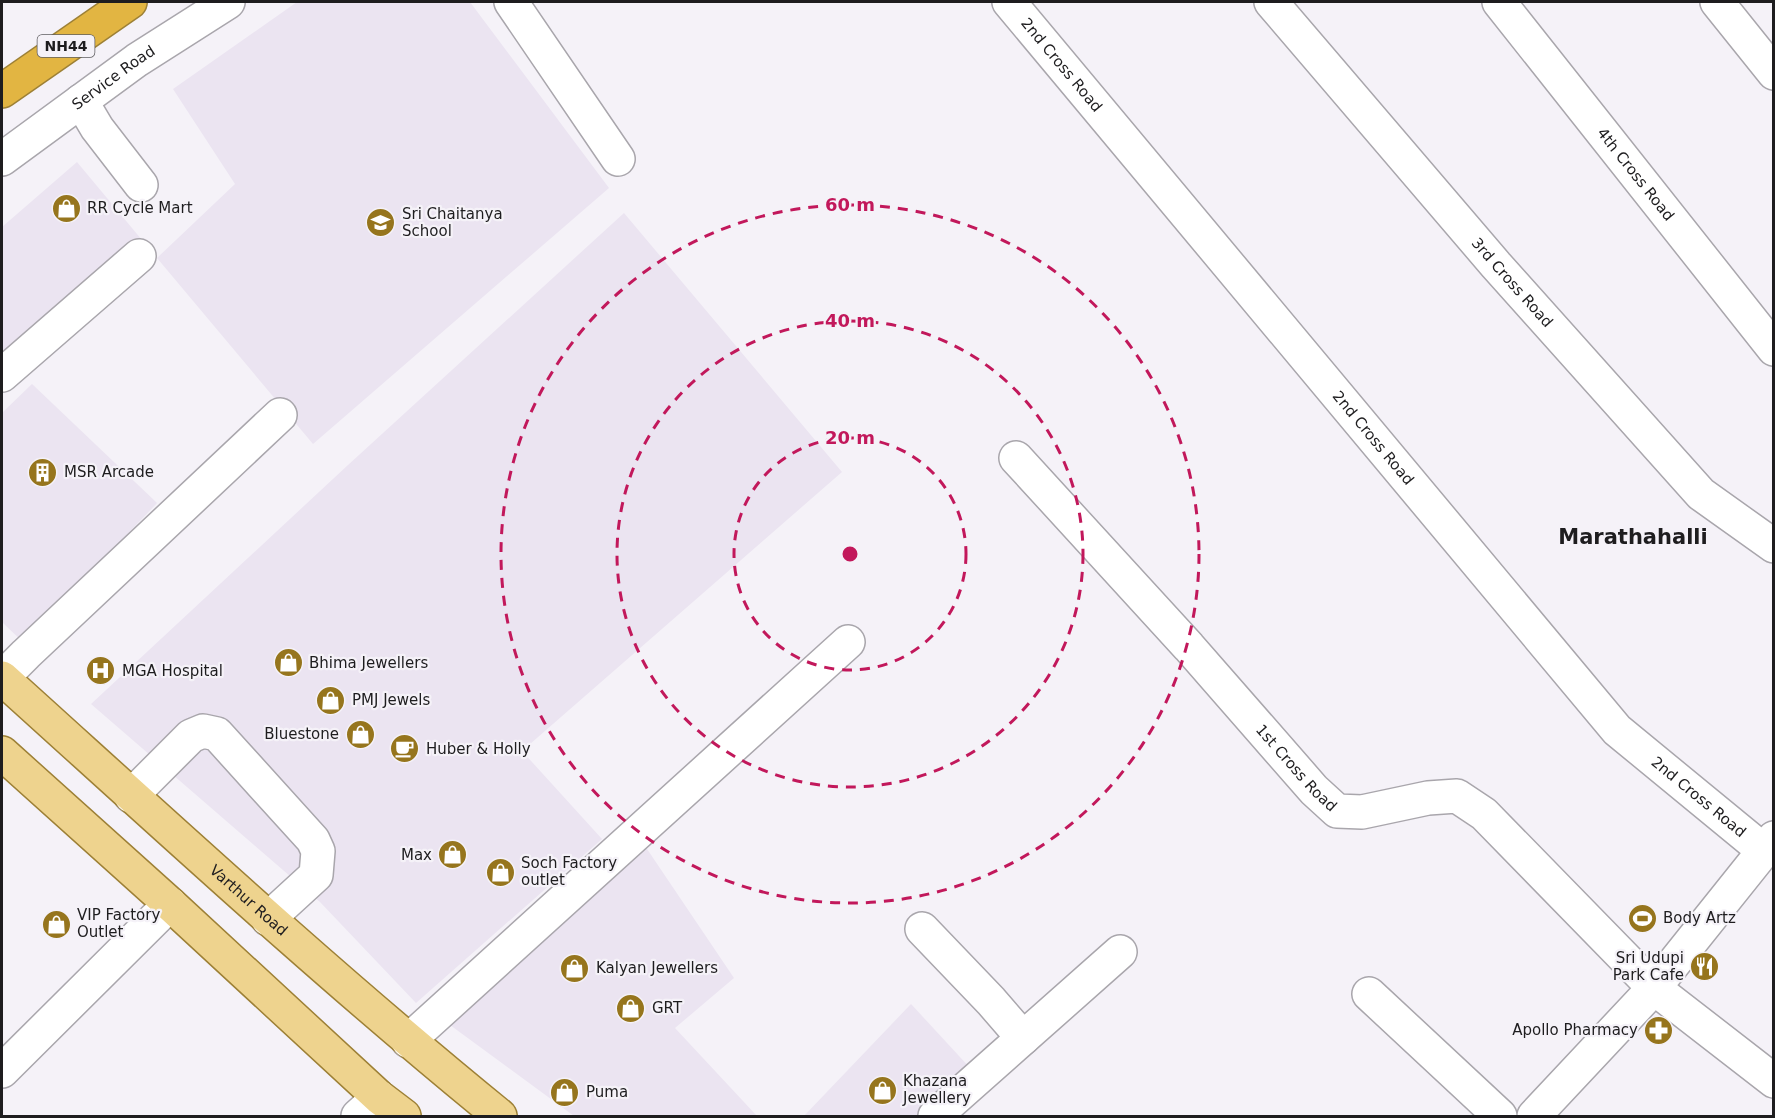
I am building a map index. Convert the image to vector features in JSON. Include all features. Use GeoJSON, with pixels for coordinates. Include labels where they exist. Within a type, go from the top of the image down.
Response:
{"type":"FeatureCollection","features":[{"type":"Feature","properties":{"kind":"highway","name":"NH44"},"geometry":{"type":"LineString","coordinates":[[2,91],[130,2]]}},
{"type":"Feature","properties":{"kind":"main road","name":"Varthur Road"},"geometry":{"type":"LineString","coordinates":[[2,678],[268,919],[408,1041],[500,1116]]}},
{"type":"Feature","properties":{"kind":"main road"},"geometry":{"type":"LineString","coordinates":[[2,753],[170,904],[381,1110]]}},
{"type":"Feature","properties":{"kind":"street","name":"Service Road"},"geometry":{"type":"LineString","coordinates":[[2,159],[137,60],[228,2]]}},
{"type":"Feature","properties":{"kind":"street"},"geometry":{"type":"LineString","coordinates":[[511,2],[618,159]]}},
{"type":"Feature","properties":{"kind":"street","name":"2nd Cross Road"},"geometry":{"type":"LineString","coordinates":[[1009,2],[1617,730],[1768,844]]}},
{"type":"Feature","properties":{"kind":"street","name":"3rd Cross Road"},"geometry":{"type":"LineString","coordinates":[[1271,2],[1496,265],[1701,494],[1773,546]]}},
{"type":"Feature","properties":{"kind":"street","name":"4th Cross Road"},"geometry":{"type":"LineString","coordinates":[[1499,2],[1773,349]]}},
{"type":"Feature","properties":{"kind":"street"},"geometry":{"type":"LineString","coordinates":[[1717,2],[1773,73]]}},
{"type":"Feature","properties":{"kind":"street"},"geometry":{"type":"LineString","coordinates":[[81,101],[97,128],[141,185]]}},
{"type":"Feature","properties":{"kind":"street"},"geometry":{"type":"LineString","coordinates":[[2,375],[139,256]]}},
{"type":"Feature","properties":{"kind":"street"},"geometry":{"type":"LineString","coordinates":[[2,678],[280,415]]}},
{"type":"Feature","properties":{"kind":"street","name":"1st Cross Road"},"geometry":{"type":"LineString","coordinates":[[1016,458],[1181,638],[1314,790],[1337,811],[1362,812],[1428,798],[1457,796],[1484,814],[1654,988]]}},
{"type":"Feature","properties":{"kind":"street"},"geometry":{"type":"LineString","coordinates":[[408,1041],[848,642]]}},
{"type":"Feature","properties":{"kind":"street"},"geometry":{"type":"LineString","coordinates":[[131,796],[191,736],[203,732],[217,734],[314,840],[318,851],[316,875],[268,919]]}},
{"type":"Feature","properties":{"kind":"street"},"geometry":{"type":"LineString","coordinates":[[1534,1116],[1654,988],[1768,844]]}},
{"type":"Feature","properties":{"kind":"street"},"geometry":{"type":"LineString","coordinates":[[2,1071],[170,904]]}},
{"type":"Feature","properties":{"kind":"street"},"geometry":{"type":"LineString","coordinates":[[922,929],[1023,1038]]}},
{"type":"Feature","properties":{"kind":"street"},"geometry":{"type":"LineString","coordinates":[[935,1116],[1120,952]]}},
{"type":"Feature","properties":{"kind":"street"},"geometry":{"type":"LineString","coordinates":[[1654,988],[1773,1081]]}},
{"type":"Feature","properties":{"kind":"street"},"geometry":{"type":"LineString","coordinates":[[1369,994],[1485,1112]]}},
{"type":"Feature","properties":{"kind":"shaded area","name":"Sri Chaitanya School"},"geometry":{"type":"Polygon","coordinates":[[[297,2],[470,2],[609,188],[313,444],[157,258],[235,184],[173,89],[297,2]]]}},
{"type":"Feature","properties":{"kind":"shaded area"},"geometry":{"type":"Polygon","coordinates":[[[77,162],[157,258],[2,388],[2,227],[77,162]]]}},
{"type":"Feature","properties":{"kind":"shaded area"},"geometry":{"type":"Polygon","coordinates":[[[624,213],[842,472],[522,751],[602,839],[416,1003],[320,902],[91,704],[624,213]]]}},
{"type":"Feature","properties":{"kind":"shaded area","name":"MSR Arcade"},"geometry":{"type":"Polygon","coordinates":[[[32,384],[157,503],[24,643],[2,622],[2,413],[32,384]]]}},
{"type":"Feature","properties":{"kind":"shaded area"},"geometry":{"type":"Polygon","coordinates":[[[643,843],[734,978],[675,1028],[757,1116],[574,1116],[450,1025],[643,843]]]}},
{"type":"Feature","properties":{"kind":"shaded area"},"geometry":{"type":"Polygon","coordinates":[[[911,1004],[971,1069],[924,1116],[804,1116],[911,1004]]]}},
{"type":"Feature","properties":{"kind":"place","name":"RR Cycle Mart"},"geometry":{"type":"Point","coordinates":[66,208]}},
{"type":"Feature","properties":{"kind":"place","name":"Sri Chaitanya School"},"geometry":{"type":"Point","coordinates":[381,223]}},
{"type":"Feature","properties":{"kind":"place","name":"MSR Arcade"},"geometry":{"type":"Point","coordinates":[43,472]}},
{"type":"Feature","properties":{"kind":"place","name":"Bhima Jewellers"},"geometry":{"type":"Point","coordinates":[288,663]}},
{"type":"Feature","properties":{"kind":"place","name":"MGA Hospital"},"geometry":{"type":"Point","coordinates":[101,671]}},
{"type":"Feature","properties":{"kind":"place","name":"PMJ Jewels"},"geometry":{"type":"Point","coordinates":[331,700]}},
{"type":"Feature","properties":{"kind":"place","name":"Bluestone"},"geometry":{"type":"Point","coordinates":[360,734]}},
{"type":"Feature","properties":{"kind":"place","name":"Huber & Holly"},"geometry":{"type":"Point","coordinates":[405,749]}},
{"type":"Feature","properties":{"kind":"place","name":"Max"},"geometry":{"type":"Point","coordinates":[453,855]}},
{"type":"Feature","properties":{"kind":"place","name":"Soch Factory outlet"},"geometry":{"type":"Point","coordinates":[500,872]}},
{"type":"Feature","properties":{"kind":"place","name":"Body Artz"},"geometry":{"type":"Point","coordinates":[1642,918]}},
{"type":"Feature","properties":{"kind":"place","name":"VIP Factory Outlet"},"geometry":{"type":"Point","coordinates":[56,924]}},
{"type":"Feature","properties":{"kind":"place","name":"Sri Udupi Park Cafe"},"geometry":{"type":"Point","coordinates":[1705,967]}},
{"type":"Feature","properties":{"kind":"place","name":"Kalyan Jewellers"},"geometry":{"type":"Point","coordinates":[575,968]}},
{"type":"Feature","properties":{"kind":"place","name":"GRT"},"geometry":{"type":"Point","coordinates":[631,1008]}},
{"type":"Feature","properties":{"kind":"place","name":"Apollo Pharmacy"},"geometry":{"type":"Point","coordinates":[1659,1030]}},
{"type":"Feature","properties":{"kind":"place","name":"Khazana Jewellery"},"geometry":{"type":"Point","coordinates":[882,1090]}},
{"type":"Feature","properties":{"kind":"place","name":"Puma"},"geometry":{"type":"Point","coordinates":[565,1092]}},
{"type":"Feature","properties":{"kind":"district","name":"Marathahalli"},"geometry":{"type":"Point","coordinates":[1633,537]}}]}
